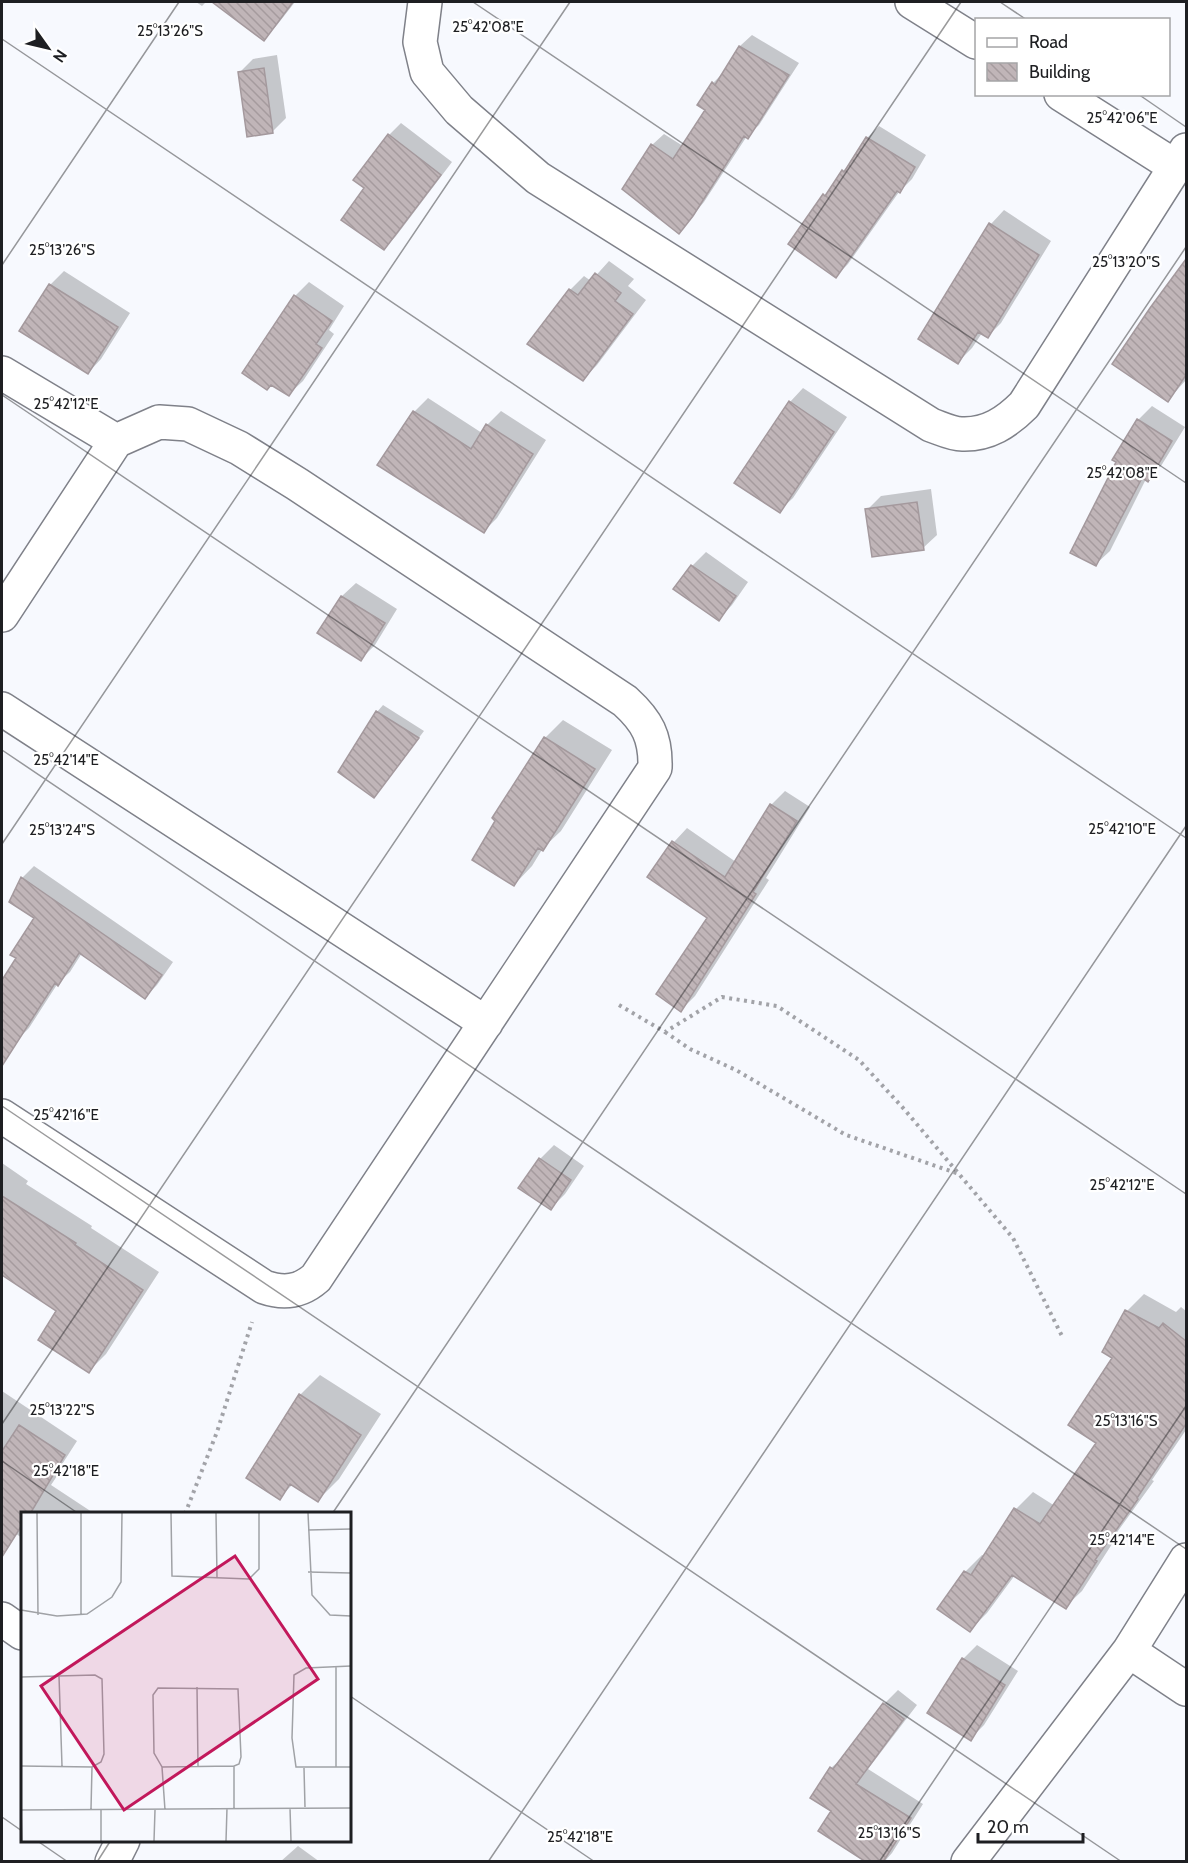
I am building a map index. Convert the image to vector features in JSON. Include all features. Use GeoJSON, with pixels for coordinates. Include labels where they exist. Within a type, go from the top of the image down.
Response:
{"type":"FeatureCollection","features":[{"type":"Feature","properties":{"kind":"street"},"geometry":{"type":"LineString","coordinates":[[425,2],[420,42],[427,72],[459,111],[538,178],[931,425],[961,435],[985,431],[1009,420],[1024,405],[1181,158],[1064,96]]}},
{"type":"Feature","properties":{"kind":"street"},"geometry":{"type":"LineString","coordinates":[[912,2],[975,41]]}},
{"type":"Feature","properties":{"kind":"street"},"geometry":{"type":"LineString","coordinates":[[2,373],[116,441]]}},
{"type":"Feature","properties":{"kind":"street"},"geometry":{"type":"LineString","coordinates":[[2,615],[116,441],[159,422],[188,424],[239,448],[625,701],[641,716],[654,743],[655,768],[310,1284],[295,1290],[274,1290],[264,1287],[2,1116]]}},
{"type":"Feature","properties":{"kind":"street"},"geometry":{"type":"LineString","coordinates":[[2,709],[486,1023]]}},
{"type":"Feature","properties":{"kind":"street"},"geometry":{"type":"LineString","coordinates":[[968,1862],[1129,1651],[1186,1560]]}},
{"type":"Feature","properties":{"kind":"street"},"geometry":{"type":"LineString","coordinates":[[2,1618],[21,1632]]}},
{"type":"Feature","properties":{"kind":"street"},"geometry":{"type":"LineString","coordinates":[[1129,1651],[1186,1689]]}},
{"type":"Feature","properties":{"kind":"street"},"geometry":{"type":"LineString","coordinates":[[112,1862],[122,1842]]}},
{"type":"Feature","properties":{"kind":"path"},"geometry":{"type":"LineString","coordinates":[[665,1032],[722,997],[777,1006],[859,1060],[904,1109],[1013,1238],[1062,1336]]}},
{"type":"Feature","properties":{"kind":"path"},"geometry":{"type":"LineString","coordinates":[[619,1005],[690,1049],[736,1070],[846,1135],[959,1174]]}},
{"type":"Feature","properties":{"kind":"path"},"geometry":{"type":"LineString","coordinates":[[185,1512],[217,1432],[252,1322]]}},
{"type":"Feature","properties":{"kind":"building"},"geometry":{"type":"Polygon","coordinates":[[[212,2],[293,2],[264,41],[212,2]]]}},
{"type":"Feature","properties":{"kind":"building"},"geometry":{"type":"Polygon","coordinates":[[[739,46],[789,75],[748,139],[744,136],[679,234],[622,189],[651,144],[673,159],[705,110],[697,105],[712,82],[715,85],[739,46]]]}},
{"type":"Feature","properties":{"kind":"building"},"geometry":{"type":"Polygon","coordinates":[[[264,68],[273,133],[247,137],[238,72],[264,68]]]}},
{"type":"Feature","properties":{"kind":"building"},"geometry":{"type":"Polygon","coordinates":[[[388,134],[441,175],[384,250],[341,220],[364,188],[353,180],[388,134]]]}},
{"type":"Feature","properties":{"kind":"building"},"geometry":{"type":"Polygon","coordinates":[[[866,137],[915,167],[900,193],[897,191],[836,278],[788,244],[823,194],[825,196],[842,170],[844,172],[866,137]]]}},
{"type":"Feature","properties":{"kind":"building"},"geometry":{"type":"Polygon","coordinates":[[[989,223],[1039,255],[988,338],[978,332],[958,364],[918,339],[989,223]]]}},
{"type":"Feature","properties":{"kind":"building"},"geometry":{"type":"Polygon","coordinates":[[[1186,259],[1186,375],[1168,402],[1112,364],[1186,259]]]}},
{"type":"Feature","properties":{"kind":"building"},"geometry":{"type":"Polygon","coordinates":[[[595,273],[621,293],[615,301],[633,314],[583,381],[527,344],[569,289],[578,295],[595,273]]]}},
{"type":"Feature","properties":{"kind":"building"},"geometry":{"type":"Polygon","coordinates":[[[49,284],[118,327],[88,374],[19,331],[49,284]]]}},
{"type":"Feature","properties":{"kind":"building"},"geometry":{"type":"Polygon","coordinates":[[[294,295],[332,321],[316,344],[322,348],[289,396],[271,385],[267,390],[242,373],[294,295]]]}},
{"type":"Feature","properties":{"kind":"building"},"geometry":{"type":"Polygon","coordinates":[[[789,401],[834,432],[780,513],[734,483],[789,401]]]}},
{"type":"Feature","properties":{"kind":"building"},"geometry":{"type":"Polygon","coordinates":[[[413,411],[471,449],[486,424],[533,454],[484,533],[377,465],[413,411]]]}},
{"type":"Feature","properties":{"kind":"building"},"geometry":{"type":"Polygon","coordinates":[[[1137,419],[1172,441],[1148,482],[1142,478],[1096,566],[1070,553],[1116,462],[1112,460],[1137,419]]]}},
{"type":"Feature","properties":{"kind":"building"},"geometry":{"type":"Polygon","coordinates":[[[917,502],[924,550],[872,557],[865,509],[917,502]]]}},
{"type":"Feature","properties":{"kind":"building"},"geometry":{"type":"Polygon","coordinates":[[[691,565],[736,596],[719,621],[673,589],[691,565]]]}},
{"type":"Feature","properties":{"kind":"building"},"geometry":{"type":"Polygon","coordinates":[[[341,596],[385,623],[361,661],[317,633],[341,596]]]}},
{"type":"Feature","properties":{"kind":"building"},"geometry":{"type":"Polygon","coordinates":[[[376,711],[419,738],[374,798],[338,772],[376,711]]]}},
{"type":"Feature","properties":{"kind":"building"},"geometry":{"type":"Polygon","coordinates":[[[544,737],[595,769],[543,851],[538,848],[514,886],[472,860],[495,821],[492,818],[544,737]]]}},
{"type":"Feature","properties":{"kind":"building"},"geometry":{"type":"Polygon","coordinates":[[[770,804],[797,821],[753,892],[756,894],[681,1012],[656,994],[707,918],[647,877],[672,841],[725,877],[770,804]]]}},
{"type":"Feature","properties":{"kind":"building"},"geometry":{"type":"Polygon","coordinates":[[[21,877],[162,975],[145,999],[79,953],[58,986],[55,983],[2,1066],[2,980],[16,958],[10,955],[34,918],[9,902],[21,877]]]}},
{"type":"Feature","properties":{"kind":"building"},"geometry":{"type":"Polygon","coordinates":[[[539,1158],[571,1180],[551,1210],[518,1188],[539,1158]]]}},
{"type":"Feature","properties":{"kind":"building"},"geometry":{"type":"Polygon","coordinates":[[[2,1196],[76,1243],[75,1245],[143,1290],[89,1373],[38,1340],[56,1311],[2,1275],[2,1196]]]}},
{"type":"Feature","properties":{"kind":"building"},"geometry":{"type":"Polygon","coordinates":[[[1125,1310],[1159,1328],[1163,1323],[1186,1341],[1186,1424],[1138,1499],[1095,1560],[1097,1561],[1066,1609],[1012,1575],[970,1632],[937,1609],[964,1571],[971,1575],[1014,1508],[1040,1524],[1096,1443],[1068,1425],[1112,1358],[1102,1352],[1125,1310]]]}},
{"type":"Feature","properties":{"kind":"building"},"geometry":{"type":"Polygon","coordinates":[[[299,1394],[361,1435],[318,1502],[290,1484],[280,1500],[246,1478],[299,1394]]]}},
{"type":"Feature","properties":{"kind":"building"},"geometry":{"type":"Polygon","coordinates":[[[19,1425],[65,1455],[31,1512],[21,1512],[21,1527],[2,1557],[2,1451],[19,1425]]]}},
{"type":"Feature","properties":{"kind":"building"},"geometry":{"type":"Polygon","coordinates":[[[962,1658],[1005,1685],[971,1741],[927,1713],[962,1658]]]}},
{"type":"Feature","properties":{"kind":"building"},"geometry":{"type":"Polygon","coordinates":[[[883,1703],[904,1719],[856,1784],[911,1818],[883,1862],[866,1862],[818,1831],[831,1811],[810,1798],[830,1767],[833,1769],[883,1703]]]}}]}
